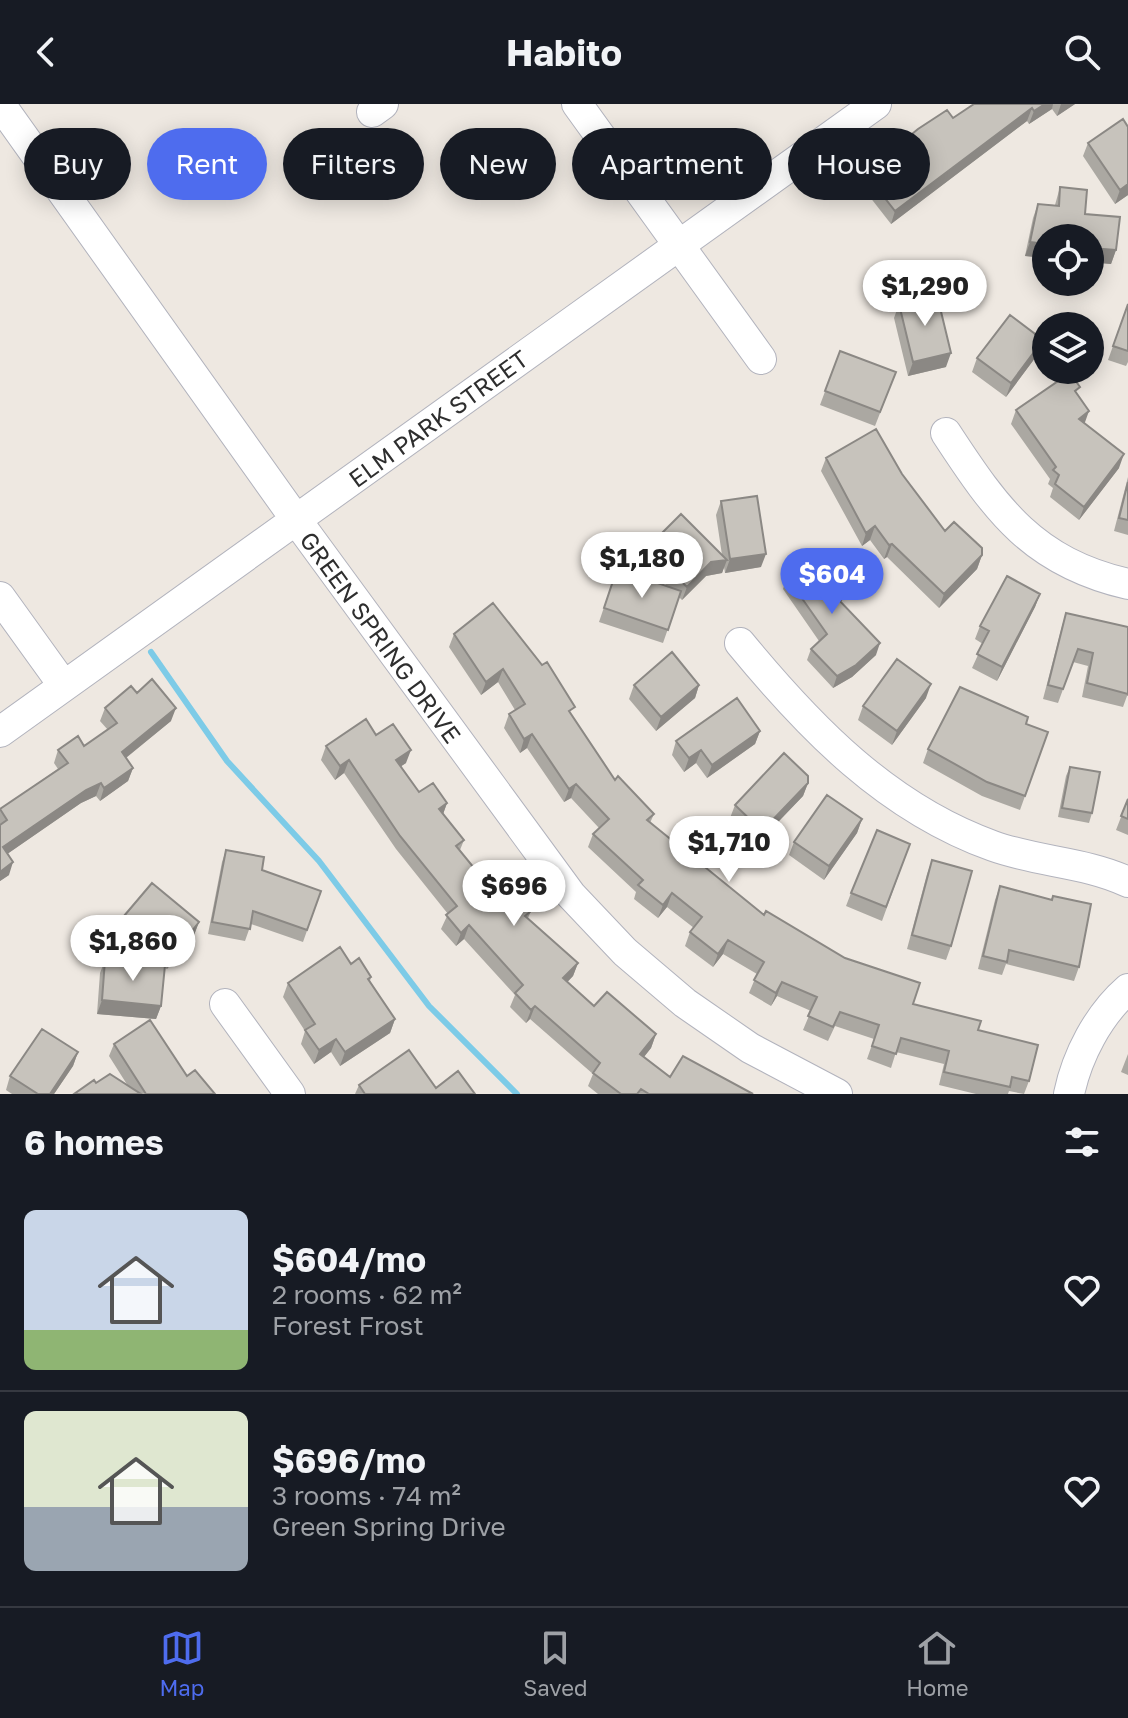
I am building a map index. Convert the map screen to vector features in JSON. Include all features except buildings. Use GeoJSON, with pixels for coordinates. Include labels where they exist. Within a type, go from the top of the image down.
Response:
{"type":"FeatureCollection","features":[{"type":"Feature","properties":{"kind":"street","name":"GREEN SPRING DRIVE"},"geometry":{"type":"LineString","coordinates":[[0,104],[523,832],[592,918],[625,952],[685,1003],[750,1048],[837,1094]]}},
{"type":"Feature","properties":{"kind":"street"},"geometry":{"type":"LineString","coordinates":[[577,104],[761,359]]}},
{"type":"Feature","properties":{"kind":"street","name":"ELM PARK STREET"},"geometry":{"type":"LineString","coordinates":[[0,732],[876,104]]}},
{"type":"Feature","properties":{"kind":"street"},"geometry":{"type":"LineString","coordinates":[[946,433],[982,488],[1019,532],[1077,569],[1128,584]]}},
{"type":"Feature","properties":{"kind":"street"},"geometry":{"type":"LineString","coordinates":[[0,597],[64,686]]}},
{"type":"Feature","properties":{"kind":"street"},"geometry":{"type":"LineString","coordinates":[[740,643],[858,769],[906,803],[942,824],[993,846],[1046,862],[1092,869],[1128,882]]}},
{"type":"Feature","properties":{"kind":"street"},"geometry":{"type":"LineString","coordinates":[[1069,1094],[1086,1047],[1109,1009],[1128,989]]}},
{"type":"Feature","properties":{"kind":"street"},"geometry":{"type":"LineString","coordinates":[[225,1004],[290,1094]]}},
{"type":"Feature","properties":{"kind":"waterway"},"geometry":{"type":"LineString","coordinates":[[151,652],[227,761],[319,861],[429,1006],[517,1094]]}}]}
